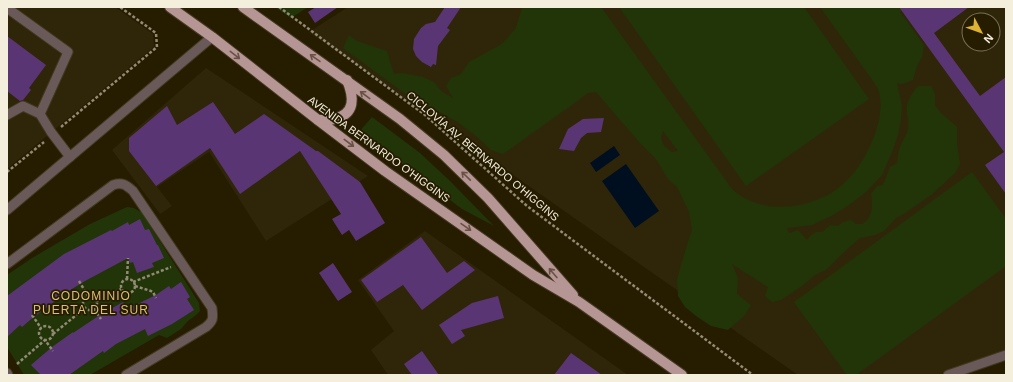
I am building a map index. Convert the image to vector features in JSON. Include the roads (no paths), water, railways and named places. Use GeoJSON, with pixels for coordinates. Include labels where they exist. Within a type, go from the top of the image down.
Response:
{"type":"FeatureCollection","features":[{"type":"Feature","properties":{"kind":"main road","name":"AVENIDA BERNARDO O'HIGGINS"},"geometry":{"type":"LineString","coordinates":[[170,7],[212,37],[385,171],[533,275],[579,302],[682,375]]}},
{"type":"Feature","properties":{"kind":"main road","name":"AVENIDA BERNARDO O'HIGGINS"},"geometry":{"type":"LineString","coordinates":[[243,7],[347,80],[444,155],[488,198],[579,302]]}},
{"type":"Feature","properties":{"kind":"main road"},"geometry":{"type":"LineString","coordinates":[[318,120],[333,119],[342,116],[348,111],[352,104],[352,98],[350,86],[347,80]]}},
{"type":"Feature","properties":{"kind":"lane"},"geometry":{"type":"LineString","coordinates":[[7,8],[68,52],[40,114]]}},
{"type":"Feature","properties":{"kind":"lane"},"geometry":{"type":"LineString","coordinates":[[7,210],[212,37]]}},
{"type":"Feature","properties":{"kind":"lane"},"geometry":{"type":"LineString","coordinates":[[7,115],[23,106],[40,114],[70,158]]}},
{"type":"Feature","properties":{"kind":"lane"},"geometry":{"type":"LineString","coordinates":[[7,264],[114,185],[120,183],[130,188],[212,308],[213,316],[212,322],[206,327],[126,375]]}},
{"type":"Feature","properties":{"kind":"lane"},"geometry":{"type":"LineString","coordinates":[[948,375],[1006,355]]}},
{"type":"Feature","properties":{"kind":"water"},"geometry":{"type":"Polygon","coordinates":[[[614,146],[620,155],[596,172],[590,163],[614,146]]]}},
{"type":"Feature","properties":{"kind":"water"},"geometry":{"type":"Polygon","coordinates":[[[626,164],[659,211],[635,228],[602,181],[626,164]]]}},
{"type":"Feature","properties":{"kind":"district","name":"CODOMINIO PUERTA DEL SUR"},"geometry":{"type":"Point","coordinates":[91,303]}}]}
